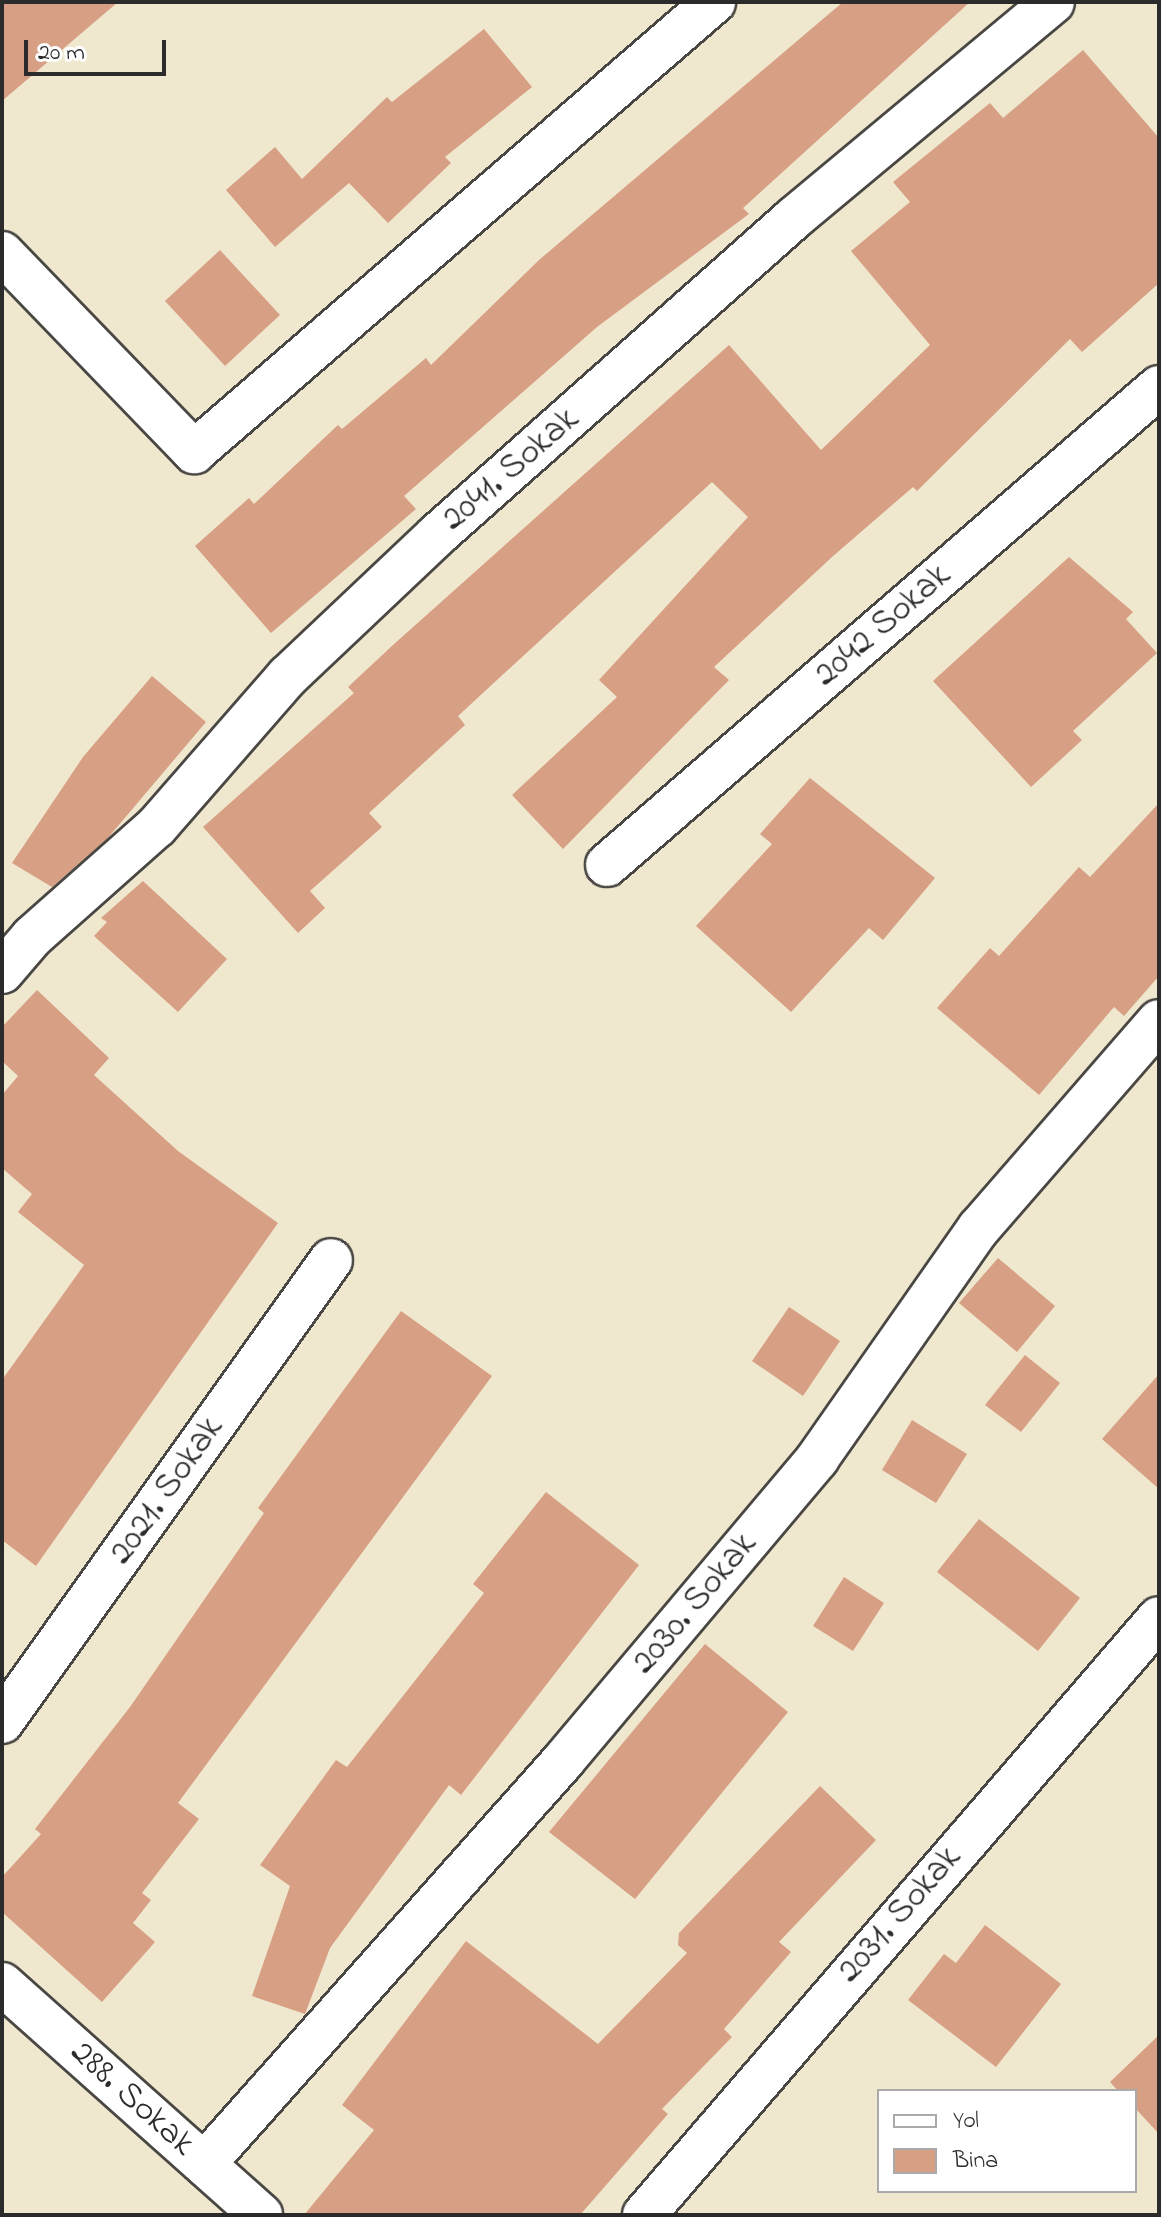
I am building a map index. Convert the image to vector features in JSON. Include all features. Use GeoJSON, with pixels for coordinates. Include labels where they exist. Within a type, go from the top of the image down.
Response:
{"type":"FeatureCollection","features":[{"type":"Feature","properties":{"kind":"street"},"geometry":{"type":"LineString","coordinates":[[2,253],[194,452],[714,2]]}},
{"type":"Feature","properties":{"kind":"street","name":"2041. Sokak"},"geometry":{"type":"LineString","coordinates":[[2,972],[32,937],[157,826],[288,676],[437,535],[794,218],[1053,2]]}},
{"type":"Feature","properties":{"kind":"street","name":"2042 Sokak"},"geometry":{"type":"LineString","coordinates":[[607,865],[1159,387]]}},
{"type":"Feature","properties":{"kind":"street","name":"2030. Sokak"},"geometry":{"type":"LineString","coordinates":[[204,2164],[563,1761],[817,1459],[979,1228],[1159,1021]]}},
{"type":"Feature","properties":{"kind":"street","name":"2021. Sokak"},"geometry":{"type":"LineString","coordinates":[[2,1722],[331,1260]]}},
{"type":"Feature","properties":{"kind":"street","name":"2031. Sokak"},"geometry":{"type":"LineString","coordinates":[[644,2215],[1159,1618]]}},
{"type":"Feature","properties":{"kind":"street","name":"288. Sokak"},"geometry":{"type":"LineString","coordinates":[[2,1984],[261,2215]]}},
{"type":"Feature","properties":{"kind":"building"},"geometry":{"type":"Polygon","coordinates":[[[2,2],[118,2],[2,101],[2,2]]]}},
{"type":"Feature","properties":{"kind":"building"},"geometry":{"type":"Polygon","coordinates":[[[843,2],[970,2],[743,208],[749,214],[597,327],[404,496],[416,509],[271,633],[195,546],[249,498],[254,504],[338,425],[342,429],[426,358],[431,365],[539,260],[843,2]]]}},
{"type":"Feature","properties":{"kind":"building"},"geometry":{"type":"Polygon","coordinates":[[[484,29],[532,87],[445,157],[451,163],[388,223],[349,183],[275,247],[226,190],[275,147],[302,179],[387,97],[392,102],[484,29]]]}},
{"type":"Feature","properties":{"kind":"building"},"geometry":{"type":"Polygon","coordinates":[[[1083,50],[1159,138],[1159,283],[1082,352],[1070,339],[917,491],[913,487],[832,557],[714,667],[729,680],[563,849],[512,795],[617,697],[599,680],[748,517],[712,482],[458,716],[465,725],[369,813],[382,827],[310,891],[325,908],[298,933],[203,827],[354,693],[348,687],[393,645],[729,345],[821,450],[930,345],[851,251],[910,202],[893,182],[990,103],[1003,118],[1083,50]]]}},
{"type":"Feature","properties":{"kind":"building"},"geometry":{"type":"Polygon","coordinates":[[[220,250],[280,315],[225,366],[165,301],[220,250]]]}},
{"type":"Feature","properties":{"kind":"building"},"geometry":{"type":"Polygon","coordinates":[[[1069,557],[1133,612],[1126,619],[1157,653],[1073,731],[1082,740],[1031,787],[933,681],[1069,557]]]}},
{"type":"Feature","properties":{"kind":"building"},"geometry":{"type":"Polygon","coordinates":[[[152,676],[206,722],[107,839],[52,887],[12,863],[83,757],[152,676]]]}},
{"type":"Feature","properties":{"kind":"building"},"geometry":{"type":"Polygon","coordinates":[[[810,778],[935,878],[883,940],[869,928],[791,1012],[696,926],[772,844],[760,834],[810,778]]]}},
{"type":"Feature","properties":{"kind":"building"},"geometry":{"type":"Polygon","coordinates":[[[1159,803],[1159,976],[1124,1016],[1114,1007],[1039,1095],[937,1008],[990,948],[999,956],[1079,867],[1090,877],[1159,803]]]}},
{"type":"Feature","properties":{"kind":"building"},"geometry":{"type":"Polygon","coordinates":[[[143,881],[227,959],[178,1012],[94,936],[107,922],[101,918],[143,881]]]}},
{"type":"Feature","properties":{"kind":"building"},"geometry":{"type":"Polygon","coordinates":[[[37,990],[109,1058],[94,1075],[178,1151],[278,1223],[36,1566],[2,1540],[2,1380],[84,1265],[18,1212],[32,1194],[2,1168],[2,1095],[18,1076],[2,1061],[2,1027],[37,990]]]}},
{"type":"Feature","properties":{"kind":"building"},"geometry":{"type":"Polygon","coordinates":[[[998,1258],[1055,1306],[1017,1352],[959,1303],[998,1258]]]}},
{"type":"Feature","properties":{"kind":"building"},"geometry":{"type":"Polygon","coordinates":[[[789,1307],[840,1341],[803,1396],[752,1361],[789,1307]]]}},
{"type":"Feature","properties":{"kind":"building"},"geometry":{"type":"Polygon","coordinates":[[[401,1311],[492,1376],[178,1803],[199,1819],[142,1893],[151,1900],[133,1923],[155,1942],[102,2002],[2,1912],[2,1877],[41,1834],[35,1829],[130,1707],[264,1513],[258,1508],[401,1311]]]}},
{"type":"Feature","properties":{"kind":"building"},"geometry":{"type":"Polygon","coordinates":[[[1025,1355],[1060,1383],[1021,1432],[985,1405],[1025,1355]]]}},
{"type":"Feature","properties":{"kind":"building"},"geometry":{"type":"Polygon","coordinates":[[[1159,1374],[1159,1489],[1102,1439],[1159,1374]]]}},
{"type":"Feature","properties":{"kind":"building"},"geometry":{"type":"Polygon","coordinates":[[[912,1420],[967,1454],[936,1503],[882,1470],[912,1420]]]}},
{"type":"Feature","properties":{"kind":"building"},"geometry":{"type":"Polygon","coordinates":[[[546,1492],[639,1565],[461,1795],[449,1785],[330,1948],[305,2014],[252,1996],[290,1886],[260,1865],[336,1760],[347,1767],[484,1593],[473,1584],[546,1492]]]}},
{"type":"Feature","properties":{"kind":"building"},"geometry":{"type":"Polygon","coordinates":[[[979,1519],[1080,1598],[1038,1651],[937,1572],[979,1519]]]}},
{"type":"Feature","properties":{"kind":"building"},"geometry":{"type":"Polygon","coordinates":[[[844,1577],[884,1603],[853,1651],[813,1626],[844,1577]]]}},
{"type":"Feature","properties":{"kind":"building"},"geometry":{"type":"Polygon","coordinates":[[[705,1644],[788,1712],[635,1899],[549,1832],[705,1644]]]}},
{"type":"Feature","properties":{"kind":"building"},"geometry":{"type":"Polygon","coordinates":[[[820,1786],[876,1840],[779,1942],[791,1952],[724,2029],[732,2037],[662,2109],[668,2114],[580,2215],[304,2215],[374,2130],[342,2105],[466,1941],[598,2044],[687,1953],[678,1945],[679,1933],[820,1786]]]}},
{"type":"Feature","properties":{"kind":"building"},"geometry":{"type":"Polygon","coordinates":[[[985,1925],[1061,1984],[996,2067],[908,2000],[944,1954],[956,1963],[985,1925]]]}},
{"type":"Feature","properties":{"kind":"building"},"geometry":{"type":"Polygon","coordinates":[[[1159,2035],[1159,2134],[1137,2110],[1137,2089],[1116,2089],[1110,2082],[1159,2035]]]}}]}
